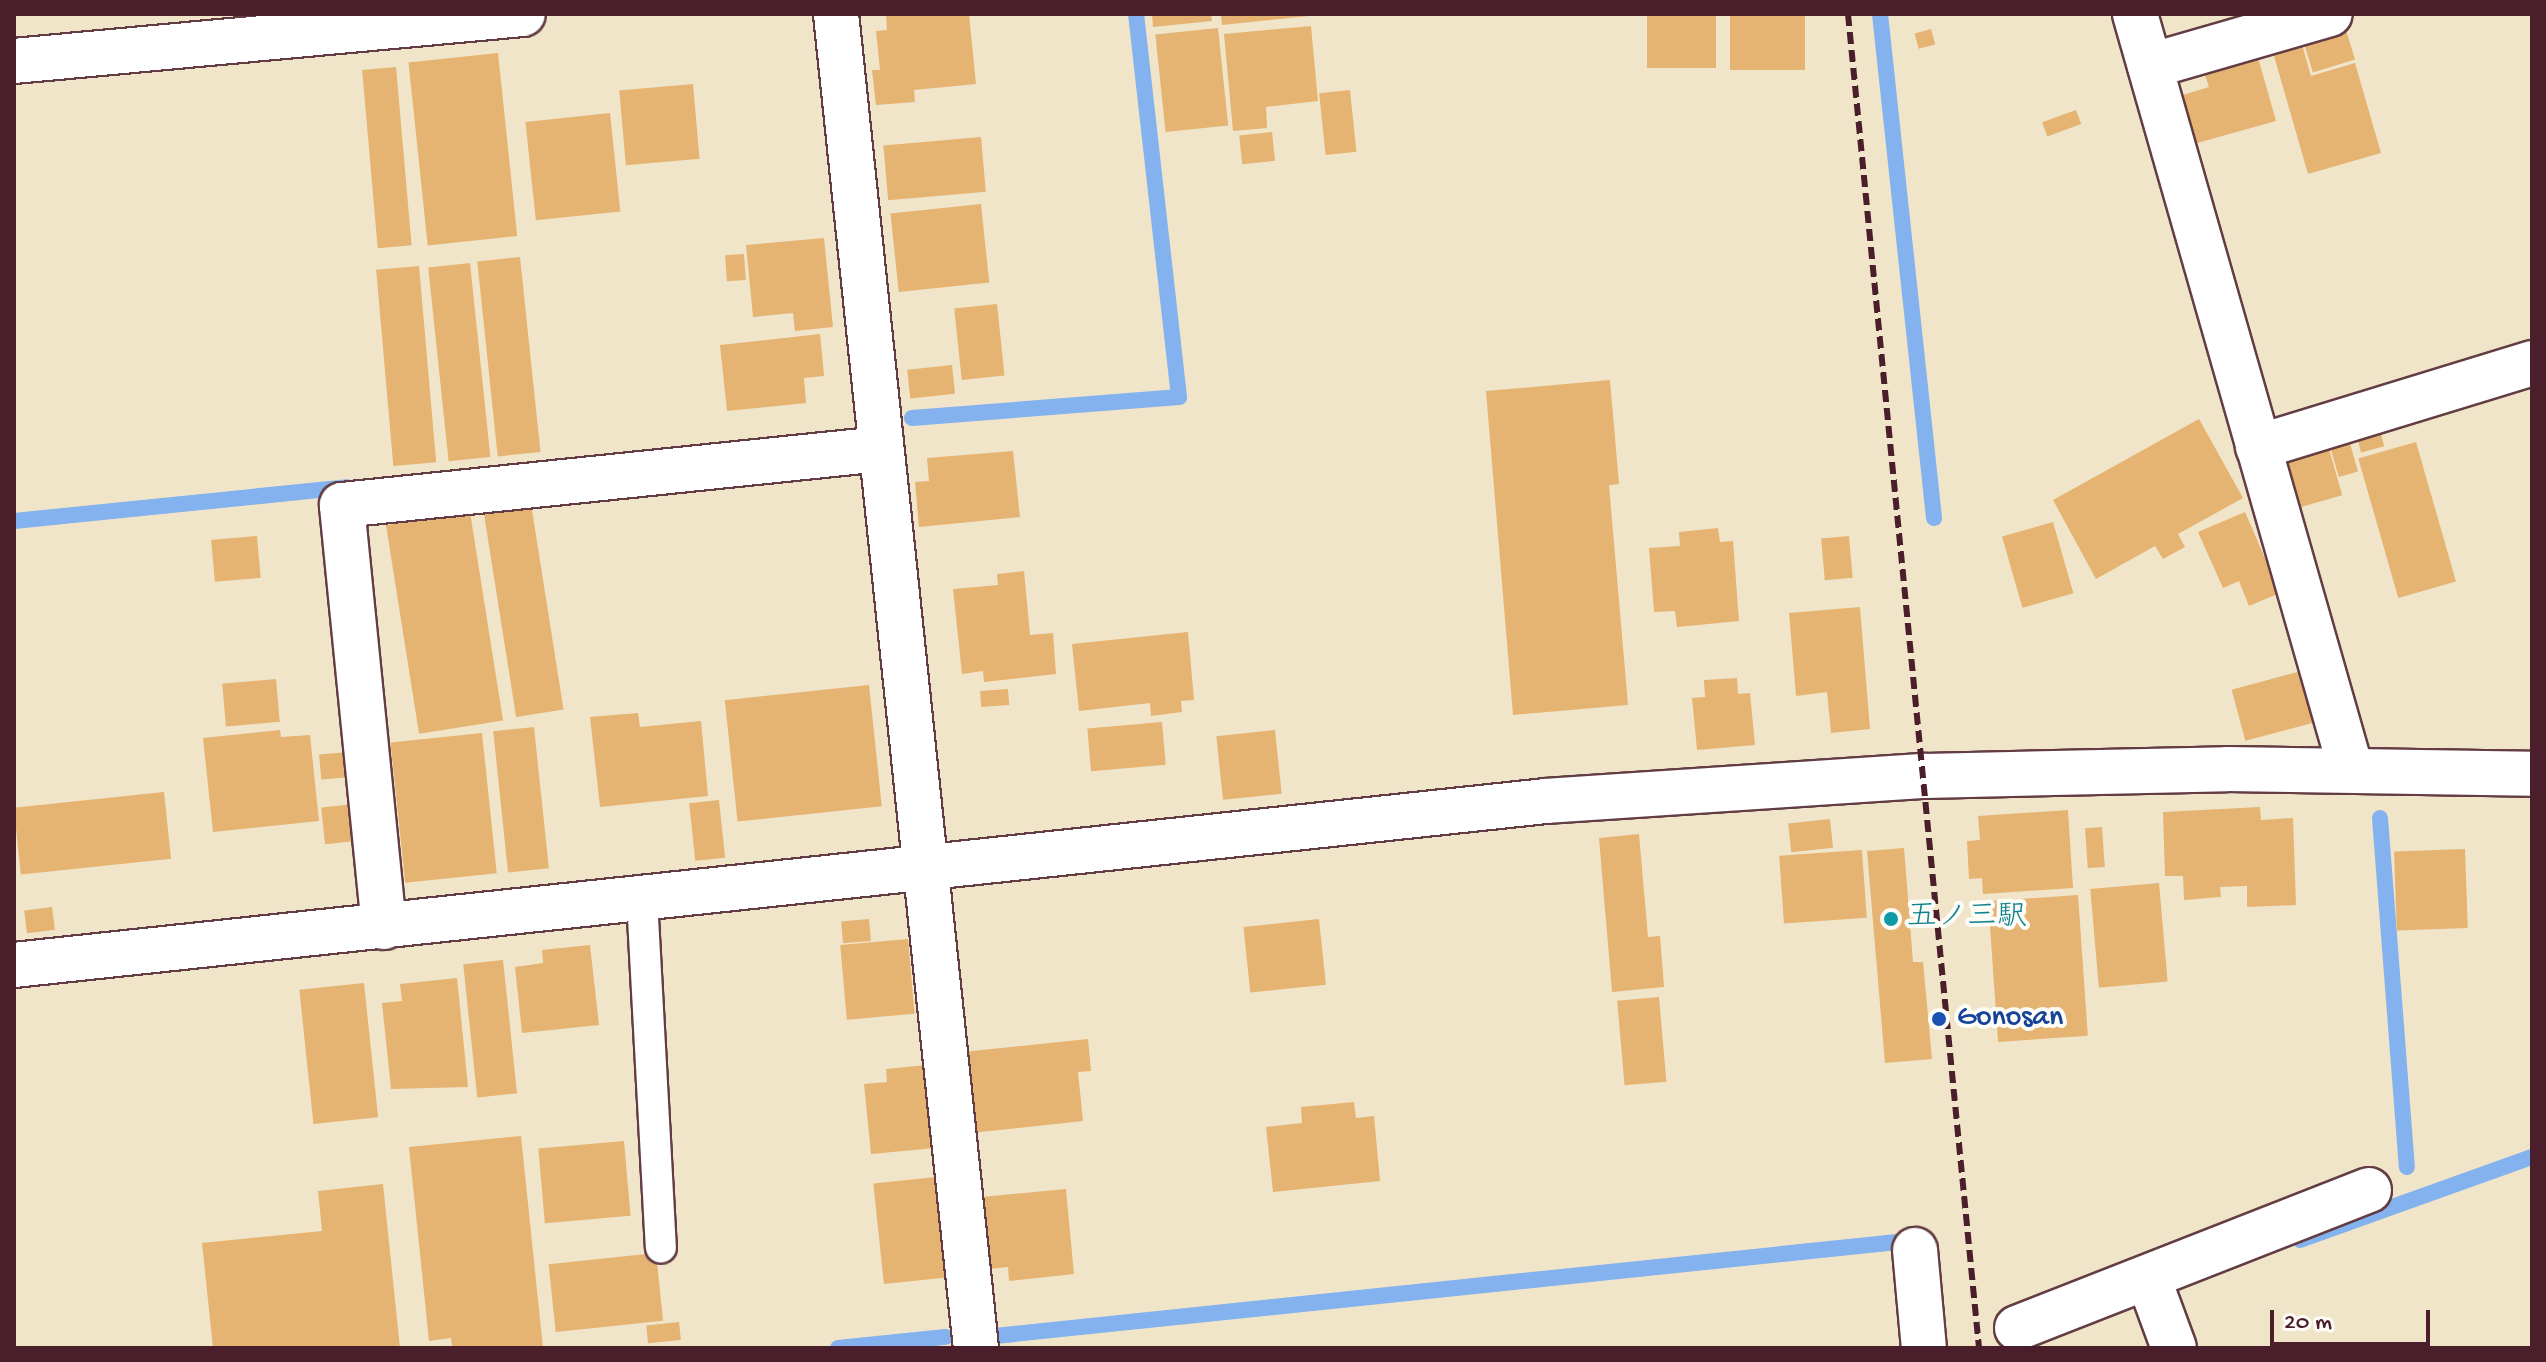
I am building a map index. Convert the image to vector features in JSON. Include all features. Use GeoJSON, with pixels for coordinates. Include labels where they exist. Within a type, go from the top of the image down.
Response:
{"type":"FeatureCollection","features":[{"type":"Feature","properties":{"kind":"street"},"geometry":{"type":"LineString","coordinates":[[14,61],[523,14]]}},
{"type":"Feature","properties":{"kind":"street"},"geometry":{"type":"LineString","coordinates":[[836,14],[976,1348]]}},
{"type":"Feature","properties":{"kind":"street"},"geometry":{"type":"LineString","coordinates":[[2135,14],[2351,770]]}},
{"type":"Feature","properties":{"kind":"street"},"geometry":{"type":"LineString","coordinates":[[2150,66],[2330,14]]}},
{"type":"Feature","properties":{"kind":"street"},"geometry":{"type":"LineString","coordinates":[[2258,447],[2532,363]]}},
{"type":"Feature","properties":{"kind":"street"},"geometry":{"type":"LineString","coordinates":[[384,927],[342,505],[881,449]]}},
{"type":"Feature","properties":{"kind":"street"},"geometry":{"type":"LineString","coordinates":[[14,965],[925,870],[1545,801],[1925,776],[2351,770],[2532,774]]}},
{"type":"Feature","properties":{"kind":"street"},"geometry":{"type":"LineString","coordinates":[[2017,1328],[2149,1280],[2369,1190]]}},
{"type":"Feature","properties":{"kind":"street"},"geometry":{"type":"LineString","coordinates":[[1915,1250],[1924,1348]]}},
{"type":"Feature","properties":{"kind":"street"},"geometry":{"type":"LineString","coordinates":[[2149,1280],[2174,1348]]}},
{"type":"Feature","properties":{"kind":"lane"},"geometry":{"type":"LineString","coordinates":[[642,899],[661,1247]]}},
{"type":"Feature","properties":{"kind":"building"},"geometry":{"type":"Polygon","coordinates":[[[886,14],[969,14],[976,84],[914,90],[915,102],[876,105],[872,70],[880,70],[876,31],[887,30],[886,14]]]}},
{"type":"Feature","properties":{"kind":"building"},"geometry":{"type":"Polygon","coordinates":[[[1152,14],[1211,14],[1212,21],[1153,27],[1152,14]]]}},
{"type":"Feature","properties":{"kind":"building"},"geometry":{"type":"Polygon","coordinates":[[[1221,14],[1309,14],[1309,16],[1222,25],[1221,14]]]}},
{"type":"Feature","properties":{"kind":"building"},"geometry":{"type":"Polygon","coordinates":[[[1647,14],[1716,14],[1716,68],[1647,68],[1647,14]]]}},
{"type":"Feature","properties":{"kind":"building"},"geometry":{"type":"Polygon","coordinates":[[[1730,14],[1805,14],[1805,70],[1730,70],[1730,14]]]}},
{"type":"Feature","properties":{"kind":"building"},"geometry":{"type":"Polygon","coordinates":[[[1311,26],[1318,101],[1266,107],[1267,128],[1233,131],[1224,34],[1311,26]]]}},
{"type":"Feature","properties":{"kind":"building"},"geometry":{"type":"Polygon","coordinates":[[[2345,27],[2355,60],[2313,72],[2303,40],[2345,27]]]}},
{"type":"Feature","properties":{"kind":"building"},"geometry":{"type":"Polygon","coordinates":[[[1218,28],[1228,125],[1166,132],[1155,35],[1218,28]]]}},
{"type":"Feature","properties":{"kind":"building"},"geometry":{"type":"Polygon","coordinates":[[[1931,29],[1935,44],[1919,49],[1915,33],[1931,29]]]}},
{"type":"Feature","properties":{"kind":"building"},"geometry":{"type":"Polygon","coordinates":[[[2301,41],[2311,76],[2355,63],[2381,153],[2308,174],[2272,49],[2301,41]]]}},
{"type":"Feature","properties":{"kind":"building"},"geometry":{"type":"Polygon","coordinates":[[[498,53],[517,236],[428,245],[408,62],[498,53]]]}},
{"type":"Feature","properties":{"kind":"building"},"geometry":{"type":"Polygon","coordinates":[[[2257,54],[2276,121],[2190,145],[2176,97],[2209,87],[2203,69],[2257,54]]]}},
{"type":"Feature","properties":{"kind":"building"},"geometry":{"type":"Polygon","coordinates":[[[396,67],[412,245],[378,248],[362,70],[396,67]]]}},
{"type":"Feature","properties":{"kind":"building"},"geometry":{"type":"Polygon","coordinates":[[[693,84],[700,159],[626,165],[619,90],[693,84]]]}},
{"type":"Feature","properties":{"kind":"building"},"geometry":{"type":"Polygon","coordinates":[[[1350,90],[1356,152],[1326,155],[1319,93],[1350,90]]]}},
{"type":"Feature","properties":{"kind":"building"},"geometry":{"type":"Polygon","coordinates":[[[2076,110],[2081,124],[2047,136],[2042,122],[2076,110]]]}},
{"type":"Feature","properties":{"kind":"building"},"geometry":{"type":"Polygon","coordinates":[[[610,113],[620,211],[536,220],[525,122],[610,113]]]}},
{"type":"Feature","properties":{"kind":"building"},"geometry":{"type":"Polygon","coordinates":[[[1272,132],[1275,161],[1242,164],[1239,135],[1272,132]]]}},
{"type":"Feature","properties":{"kind":"building"},"geometry":{"type":"Polygon","coordinates":[[[981,137],[986,192],[888,200],[883,146],[981,137]]]}},
{"type":"Feature","properties":{"kind":"building"},"geometry":{"type":"Polygon","coordinates":[[[981,204],[989,283],[899,292],[890,214],[981,204]]]}},
{"type":"Feature","properties":{"kind":"building"},"geometry":{"type":"Polygon","coordinates":[[[824,238],[833,327],[795,331],[793,313],[753,317],[746,245],[824,238]]]}},
{"type":"Feature","properties":{"kind":"building"},"geometry":{"type":"Polygon","coordinates":[[[744,254],[746,280],[727,281],[725,255],[744,254]]]}},
{"type":"Feature","properties":{"kind":"building"},"geometry":{"type":"Polygon","coordinates":[[[520,257],[540,452],[498,456],[477,261],[520,257]]]}},
{"type":"Feature","properties":{"kind":"building"},"geometry":{"type":"Polygon","coordinates":[[[470,263],[490,457],[449,461],[428,267],[470,263]]]}},
{"type":"Feature","properties":{"kind":"building"},"geometry":{"type":"Polygon","coordinates":[[[419,266],[436,462],[393,466],[376,270],[419,266]]]}},
{"type":"Feature","properties":{"kind":"building"},"geometry":{"type":"Polygon","coordinates":[[[997,304],[1005,376],[962,380],[954,308],[997,304]]]}},
{"type":"Feature","properties":{"kind":"building"},"geometry":{"type":"Polygon","coordinates":[[[820,334],[824,376],[804,378],[806,403],[727,411],[720,345],[820,334]]]}},
{"type":"Feature","properties":{"kind":"building"},"geometry":{"type":"Polygon","coordinates":[[[952,365],[955,394],[910,399],[907,370],[952,365]]]}},
{"type":"Feature","properties":{"kind":"building"},"geometry":{"type":"Polygon","coordinates":[[[1610,380],[1619,484],[1609,485],[1628,705],[1513,715],[1486,391],[1610,380]]]}},
{"type":"Feature","properties":{"kind":"building"},"geometry":{"type":"Polygon","coordinates":[[[2199,419],[2243,498],[2178,534],[2185,547],[2163,559],[2155,546],[2096,579],[2053,500],[2199,419]]]}},
{"type":"Feature","properties":{"kind":"building"},"geometry":{"type":"Polygon","coordinates":[[[2378,423],[2384,446],[2361,452],[2355,429],[2378,423]]]}},
{"type":"Feature","properties":{"kind":"building"},"geometry":{"type":"Polygon","coordinates":[[[2347,433],[2358,471],[2339,477],[2328,439],[2347,433]]]}},
{"type":"Feature","properties":{"kind":"building"},"geometry":{"type":"Polygon","coordinates":[[[2416,442],[2456,581],[2398,598],[2358,459],[2416,442]]]}},
{"type":"Feature","properties":{"kind":"building"},"geometry":{"type":"Polygon","coordinates":[[[2329,449],[2342,495],[2291,510],[2278,464],[2329,449]]]}},
{"type":"Feature","properties":{"kind":"building"},"geometry":{"type":"Polygon","coordinates":[[[1013,451],[1020,517],[919,527],[915,482],[929,481],[927,458],[1013,451]]]}},
{"type":"Feature","properties":{"kind":"building"},"geometry":{"type":"Polygon","coordinates":[[[531,504],[564,709],[516,717],[484,512],[531,504]]]}},
{"type":"Feature","properties":{"kind":"building"},"geometry":{"type":"Polygon","coordinates":[[[470,512],[503,720],[419,734],[386,525],[470,512]]]}},
{"type":"Feature","properties":{"kind":"building"},"geometry":{"type":"Polygon","coordinates":[[[2245,512],[2280,593],[2249,606],[2239,581],[2223,588],[2198,532],[2245,512]]]}},
{"type":"Feature","properties":{"kind":"building"},"geometry":{"type":"Polygon","coordinates":[[[2053,522],[2073,593],[2022,608],[2002,537],[2053,522]]]}},
{"type":"Feature","properties":{"kind":"building"},"geometry":{"type":"Polygon","coordinates":[[[1718,528],[1720,542],[1733,541],[1739,621],[1677,627],[1675,611],[1654,612],[1649,548],[1680,546],[1679,532],[1718,528]]]}},
{"type":"Feature","properties":{"kind":"building"},"geometry":{"type":"Polygon","coordinates":[[[257,536],[261,578],[215,582],[211,540],[257,536]]]}},
{"type":"Feature","properties":{"kind":"building"},"geometry":{"type":"Polygon","coordinates":[[[1849,536],[1853,578],[1825,580],[1821,538],[1849,536]]]}},
{"type":"Feature","properties":{"kind":"building"},"geometry":{"type":"Polygon","coordinates":[[[1024,571],[1030,635],[1053,633],[1056,674],[984,682],[983,671],[962,674],[953,589],[998,585],[997,574],[1024,571]]]}},
{"type":"Feature","properties":{"kind":"building"},"geometry":{"type":"Polygon","coordinates":[[[1860,607],[1870,729],[1831,733],[1827,692],[1796,696],[1789,613],[1860,607]]]}},
{"type":"Feature","properties":{"kind":"building"},"geometry":{"type":"Polygon","coordinates":[[[1188,632],[1194,700],[1181,701],[1182,712],[1151,716],[1150,703],[1079,711],[1072,644],[1188,632]]]}},
{"type":"Feature","properties":{"kind":"building"},"geometry":{"type":"Polygon","coordinates":[[[2305,670],[2319,721],[2245,741],[2232,690],[2305,670]]]}},
{"type":"Feature","properties":{"kind":"building"},"geometry":{"type":"Polygon","coordinates":[[[1737,678],[1738,694],[1750,693],[1755,745],[1697,750],[1692,698],[1705,697],[1704,680],[1737,678]]]}},
{"type":"Feature","properties":{"kind":"building"},"geometry":{"type":"Polygon","coordinates":[[[276,679],[280,722],[226,727],[222,684],[276,679]]]}},
{"type":"Feature","properties":{"kind":"building"},"geometry":{"type":"Polygon","coordinates":[[[869,685],[882,806],[738,821],[725,700],[869,685]]]}},
{"type":"Feature","properties":{"kind":"building"},"geometry":{"type":"Polygon","coordinates":[[[1008,689],[1009,705],[981,707],[980,691],[1008,689]]]}},
{"type":"Feature","properties":{"kind":"building"},"geometry":{"type":"Polygon","coordinates":[[[638,713],[640,727],[701,721],[708,796],[600,807],[590,717],[638,713]]]}},
{"type":"Feature","properties":{"kind":"building"},"geometry":{"type":"Polygon","coordinates":[[[1162,722],[1166,765],[1091,771],[1087,729],[1162,722]]]}},
{"type":"Feature","properties":{"kind":"building"},"geometry":{"type":"Polygon","coordinates":[[[534,727],[549,868],[508,873],[493,731],[534,727]]]}},
{"type":"Feature","properties":{"kind":"building"},"geometry":{"type":"Polygon","coordinates":[[[280,730],[281,737],[310,735],[319,821],[213,832],[203,738],[280,730]]]}},
{"type":"Feature","properties":{"kind":"building"},"geometry":{"type":"Polygon","coordinates":[[[1275,730],[1282,794],[1223,800],[1216,736],[1275,730]]]}},
{"type":"Feature","properties":{"kind":"building"},"geometry":{"type":"Polygon","coordinates":[[[482,733],[497,873],[405,883],[391,743],[482,733]]]}},
{"type":"Feature","properties":{"kind":"building"},"geometry":{"type":"Polygon","coordinates":[[[349,752],[351,777],[321,780],[319,755],[349,752]]]}},
{"type":"Feature","properties":{"kind":"building"},"geometry":{"type":"Polygon","coordinates":[[[164,792],[171,859],[21,874],[14,808],[164,792]]]}},
{"type":"Feature","properties":{"kind":"building"},"geometry":{"type":"Polygon","coordinates":[[[719,800],[725,858],[695,861],[689,803],[719,800]]]}},
{"type":"Feature","properties":{"kind":"building"},"geometry":{"type":"Polygon","coordinates":[[[354,804],[358,841],[325,844],[321,807],[354,804]]]}},
{"type":"Feature","properties":{"kind":"building"},"geometry":{"type":"Polygon","coordinates":[[[2260,807],[2261,820],[2293,818],[2296,905],[2247,907],[2247,886],[2220,887],[2221,897],[2184,900],[2183,876],[2165,876],[2163,812],[2260,807]]]}},
{"type":"Feature","properties":{"kind":"building"},"geometry":{"type":"Polygon","coordinates":[[[2068,810],[2073,888],[1983,894],[1982,878],[1969,879],[1967,841],[1980,840],[1978,816],[2068,810]]]}},
{"type":"Feature","properties":{"kind":"building"},"geometry":{"type":"Polygon","coordinates":[[[1830,819],[1833,848],[1791,852],[1788,823],[1830,819]]]}},
{"type":"Feature","properties":{"kind":"building"},"geometry":{"type":"Polygon","coordinates":[[[2102,827],[2105,867],[2088,868],[2085,828],[2102,827]]]}},
{"type":"Feature","properties":{"kind":"building"},"geometry":{"type":"Polygon","coordinates":[[[1639,834],[1648,937],[1660,936],[1664,987],[1612,992],[1599,838],[1639,834]]]}},
{"type":"Feature","properties":{"kind":"building"},"geometry":{"type":"Polygon","coordinates":[[[1904,848],[1913,962],[1923,962],[1932,1059],[1885,1063],[1867,851],[1904,848]]]}},
{"type":"Feature","properties":{"kind":"building"},"geometry":{"type":"Polygon","coordinates":[[[2465,849],[2468,928],[2397,930],[2394,851],[2465,849]]]}},
{"type":"Feature","properties":{"kind":"building"},"geometry":{"type":"Polygon","coordinates":[[[1862,850],[1867,918],[1784,924],[1779,856],[1862,850]]]}},
{"type":"Feature","properties":{"kind":"building"},"geometry":{"type":"Polygon","coordinates":[[[2159,883],[2168,982],[2099,988],[2090,889],[2159,883]]]}},
{"type":"Feature","properties":{"kind":"building"},"geometry":{"type":"Polygon","coordinates":[[[2078,895],[2088,1036],[1998,1042],[1988,901],[2078,895]]]}},
{"type":"Feature","properties":{"kind":"building"},"geometry":{"type":"Polygon","coordinates":[[[52,907],[55,930],[27,933],[24,910],[52,907]]]}},
{"type":"Feature","properties":{"kind":"building"},"geometry":{"type":"Polygon","coordinates":[[[869,919],[871,941],[843,943],[841,921],[869,919]]]}},
{"type":"Feature","properties":{"kind":"building"},"geometry":{"type":"Polygon","coordinates":[[[1319,919],[1326,985],[1250,993],[1243,927],[1319,919]]]}},
{"type":"Feature","properties":{"kind":"building"},"geometry":{"type":"Polygon","coordinates":[[[908,939],[915,1014],[847,1020],[840,945],[908,939]]]}},
{"type":"Feature","properties":{"kind":"building"},"geometry":{"type":"Polygon","coordinates":[[[590,945],[599,1025],[522,1033],[515,967],[543,963],[542,950],[590,945]]]}},
{"type":"Feature","properties":{"kind":"building"},"geometry":{"type":"Polygon","coordinates":[[[503,960],[517,1093],[477,1097],[463,964],[503,960]]]}},
{"type":"Feature","properties":{"kind":"building"},"geometry":{"type":"Polygon","coordinates":[[[457,978],[468,1087],[391,1089],[382,1003],[402,1001],[400,984],[457,978]]]}},
{"type":"Feature","properties":{"kind":"building"},"geometry":{"type":"Polygon","coordinates":[[[364,983],[378,1117],[313,1124],[299,990],[364,983]]]}},
{"type":"Feature","properties":{"kind":"building"},"geometry":{"type":"Polygon","coordinates":[[[1659,997],[1666,1082],[1625,1085],[1617,1001],[1659,997]]]}},
{"type":"Feature","properties":{"kind":"building"},"geometry":{"type":"Polygon","coordinates":[[[1088,1039],[1091,1071],[1078,1072],[1083,1121],[971,1133],[963,1052],[1088,1039]]]}},
{"type":"Feature","properties":{"kind":"building"},"geometry":{"type":"Polygon","coordinates":[[[926,1065],[935,1148],[871,1154],[864,1084],[887,1082],[886,1069],[926,1065]]]}},
{"type":"Feature","properties":{"kind":"building"},"geometry":{"type":"Polygon","coordinates":[[[1354,1102],[1356,1118],[1374,1116],[1380,1181],[1273,1192],[1266,1127],[1302,1123],[1301,1107],[1354,1102]]]}},
{"type":"Feature","properties":{"kind":"building"},"geometry":{"type":"Polygon","coordinates":[[[521,1136],[543,1348],[452,1348],[451,1338],[429,1341],[409,1147],[521,1136]]]}},
{"type":"Feature","properties":{"kind":"building"},"geometry":{"type":"Polygon","coordinates":[[[624,1141],[631,1216],[545,1223],[538,1148],[624,1141]]]}},
{"type":"Feature","properties":{"kind":"building"},"geometry":{"type":"Polygon","coordinates":[[[936,1177],[947,1277],[884,1284],[873,1184],[936,1177]]]}},
{"type":"Feature","properties":{"kind":"building"},"geometry":{"type":"Polygon","coordinates":[[[383,1184],[400,1348],[213,1348],[202,1243],[322,1231],[318,1191],[383,1184]]]}},
{"type":"Feature","properties":{"kind":"building"},"geometry":{"type":"Polygon","coordinates":[[[1066,1189],[1074,1274],[1009,1281],[1008,1267],[989,1269],[981,1197],[1066,1189]]]}},
{"type":"Feature","properties":{"kind":"building"},"geometry":{"type":"Polygon","coordinates":[[[656,1253],[663,1321],[556,1332],[549,1264],[656,1253]]]}},
{"type":"Feature","properties":{"kind":"building"},"geometry":{"type":"Polygon","coordinates":[[[679,1322],[681,1340],[648,1343],[646,1325],[679,1322]]]}},
{"type":"Feature","properties":{"kind":"waterway"},"geometry":{"type":"LineString","coordinates":[[912,418],[1179,397],[1136,14]]}},
{"type":"Feature","properties":{"kind":"waterway"},"geometry":{"type":"LineString","coordinates":[[1880,14],[1934,518]]}},
{"type":"Feature","properties":{"kind":"waterway"},"geometry":{"type":"LineString","coordinates":[[14,521],[347,487]]}},
{"type":"Feature","properties":{"kind":"waterway"},"geometry":{"type":"LineString","coordinates":[[2380,818],[2407,1167]]}},
{"type":"Feature","properties":{"kind":"waterway"},"geometry":{"type":"LineString","coordinates":[[2300,1240],[2532,1157]]}},
{"type":"Feature","properties":{"kind":"waterway"},"geometry":{"type":"LineString","coordinates":[[995,1336],[1897,1242]]}},
{"type":"Feature","properties":{"kind":"waterway"},"geometry":{"type":"LineString","coordinates":[[838,1348],[945,1337]]}},
{"type":"Feature","properties":{"kind":"railway"},"geometry":{"type":"LineString","coordinates":[[1848,14],[1979,1348]]}},
{"type":"Feature","properties":{"kind":"place","name":"五ノ三駅"},"geometry":{"type":"Point","coordinates":[1891,919]}},
{"type":"Feature","properties":{"kind":"place","name":"Gonosan"},"geometry":{"type":"Point","coordinates":[1939,1019]}}]}
